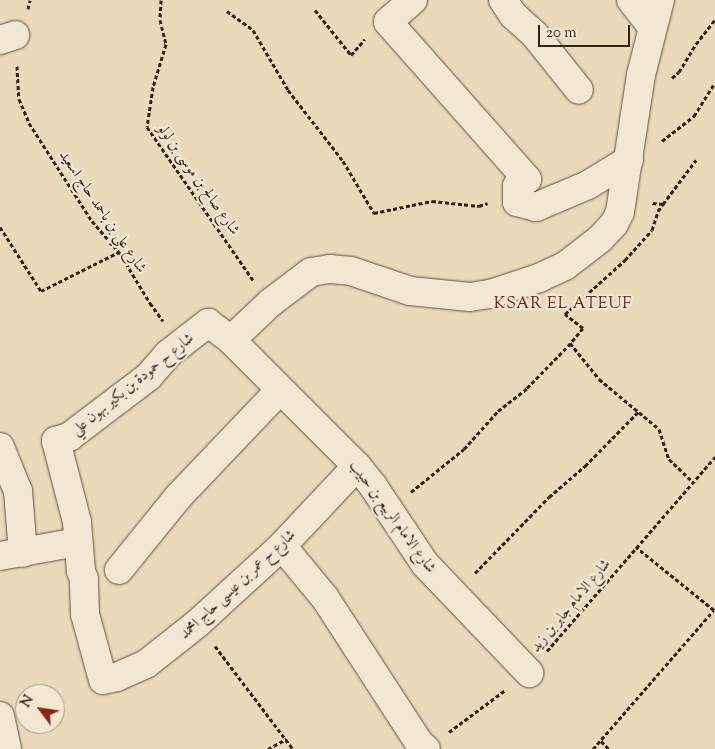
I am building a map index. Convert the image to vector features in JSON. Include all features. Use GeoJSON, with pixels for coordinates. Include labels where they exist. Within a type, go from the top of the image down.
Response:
{"type":"FeatureCollection","features":[{"type":"Feature","properties":{"kind":"street"},"geometry":{"type":"LineString","coordinates":[[412,0],[388,22],[527,179],[517,186],[517,202],[536,206],[588,185],[629,160]]}},
{"type":"Feature","properties":{"kind":"street"},"geometry":{"type":"LineString","coordinates":[[503,0],[513,15],[535,35],[579,90]]}},
{"type":"Feature","properties":{"kind":"street"},"geometry":{"type":"LineString","coordinates":[[631,0],[652,27]]}},
{"type":"Feature","properties":{"kind":"street"},"geometry":{"type":"LineString","coordinates":[[231,340],[270,303],[311,272],[330,269],[351,271],[410,291],[470,297],[490,294],[540,278],[565,266],[600,239],[614,224],[623,198],[637,103],[652,27],[660,0]]}},
{"type":"Feature","properties":{"kind":"street","name":"شارع ح حمودة بن بكير بهون علي"},"geometry":{"type":"LineString","coordinates":[[78,542],[77,522],[56,442],[69,437],[149,376],[168,354],[208,323]]}},
{"type":"Feature","properties":{"kind":"street","name":"شارع الامام الربيع بن حبيب"},"geometry":{"type":"LineString","coordinates":[[208,323],[231,340],[279,391],[357,466],[388,508],[424,564],[528,673]]}},
{"type":"Feature","properties":{"kind":"street"},"geometry":{"type":"LineString","coordinates":[[119,570],[179,496],[205,471],[264,404],[279,391]]}},
{"type":"Feature","properties":{"kind":"street"},"geometry":{"type":"LineString","coordinates":[[0,447],[18,491],[12,554],[78,542]]}},
{"type":"Feature","properties":{"kind":"street","name":"شارع ح عمر بن عيسى حاج امحمد"},"geometry":{"type":"LineString","coordinates":[[78,542],[81,571],[84,579],[85,614],[103,680],[117,677],[146,664],[198,624],[282,546],[357,466]]}},
{"type":"Feature","properties":{"kind":"street"},"geometry":{"type":"LineString","coordinates":[[282,546],[325,598],[419,743],[426,749]]}},
{"type":"Feature","properties":{"kind":"street"},"geometry":{"type":"LineString","coordinates":[[0,719],[6,749]]}},
{"type":"Feature","properties":{"kind":"path","name":"شارع علي بن باحمد حاج اسعيد"},"geometry":{"type":"LineString","coordinates":[[30,0],[26,24],[8,37],[19,99],[29,123],[92,221],[119,252],[150,303],[182,345]]}},
{"type":"Feature","properties":{"kind":"path","name":"شارع صالح بن موسى بن لولو"},"geometry":{"type":"LineString","coordinates":[[161,0],[160,20],[166,44],[153,87],[147,127],[270,303]]}},
{"type":"Feature","properties":{"kind":"path"},"geometry":{"type":"LineString","coordinates":[[315,10],[351,55],[365,39],[388,22]]}},
{"type":"Feature","properties":{"kind":"path"},"geometry":{"type":"LineString","coordinates":[[227,11],[253,30],[288,90],[343,161],[374,213],[432,201],[479,206],[517,194]]}},
{"type":"Feature","properties":{"kind":"path"},"geometry":{"type":"LineString","coordinates":[[637,103],[655,92],[679,72],[696,44],[715,20]]}},
{"type":"Feature","properties":{"kind":"path"},"geometry":{"type":"LineString","coordinates":[[629,160],[641,157],[694,116],[715,83]]}},
{"type":"Feature","properties":{"kind":"path"},"geometry":{"type":"LineString","coordinates":[[663,204],[696,160]]}},
{"type":"Feature","properties":{"kind":"path"},"geometry":{"type":"LineString","coordinates":[[0,227],[41,291],[119,252]]}},
{"type":"Feature","properties":{"kind":"path"},"geometry":{"type":"LineString","coordinates":[[388,508],[464,450],[498,411],[528,388],[570,343],[599,379],[659,429],[669,459],[693,482]]}},
{"type":"Feature","properties":{"kind":"path"},"geometry":{"type":"LineString","coordinates":[[451,593],[487,563],[549,497],[585,466],[639,411]]}},
{"type":"Feature","properties":{"kind":"path","name":"شارع الامام جابر بن زيد"},"geometry":{"type":"LineString","coordinates":[[426,749],[528,673],[715,457]]}},
{"type":"Feature","properties":{"kind":"path"},"geometry":{"type":"LineString","coordinates":[[593,749],[715,611],[636,547]]}},
{"type":"Feature","properties":{"kind":"path"},"geometry":{"type":"LineString","coordinates":[[198,624],[293,749]]}},
{"type":"Feature","properties":{"kind":"path"},"geometry":{"type":"LineString","coordinates":[[268,749],[286,739]]}},
{"type":"Feature","properties":{"kind":"path"},"geometry":{"type":"LineString","coordinates":[[601,741],[609,749]]}},
{"type":"Feature","properties":{"kind":"district","name":"KSAR EL ATEUF"},"geometry":{"type":"Point","coordinates":[563,305]}}]}
